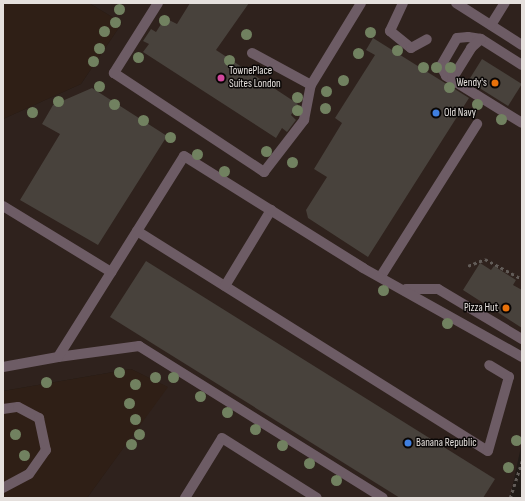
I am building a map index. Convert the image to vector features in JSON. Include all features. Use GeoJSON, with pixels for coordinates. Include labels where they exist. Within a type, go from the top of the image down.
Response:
{"type":"FeatureCollection","features":[{"type":"Feature","properties":{"kind":"lane"},"geometry":{"type":"LineString","coordinates":[[158,3],[114,72],[264,172],[304,120],[311,85],[361,3]]}},
{"type":"Feature","properties":{"kind":"lane"},"geometry":{"type":"LineString","coordinates":[[403,3],[390,31],[411,48],[427,39]]}},
{"type":"Feature","properties":{"kind":"lane"},"geometry":{"type":"LineString","coordinates":[[456,3],[522,45]]}},
{"type":"Feature","properties":{"kind":"lane"},"geometry":{"type":"LineString","coordinates":[[491,25],[505,3]]}},
{"type":"Feature","properties":{"kind":"lane"},"geometry":{"type":"LineString","coordinates":[[522,65],[481,39],[457,38],[441,66],[452,79],[522,123]]}},
{"type":"Feature","properties":{"kind":"lane"},"geometry":{"type":"LineString","coordinates":[[452,79],[471,48],[481,39]]}},
{"type":"Feature","properties":{"kind":"lane"},"geometry":{"type":"LineString","coordinates":[[252,53],[311,85]]}},
{"type":"Feature","properties":{"kind":"lane"},"geometry":{"type":"LineString","coordinates":[[381,276],[477,124]]}},
{"type":"Feature","properties":{"kind":"lane"},"geometry":{"type":"LineString","coordinates":[[58,357],[184,156],[381,276],[522,357]]}},
{"type":"Feature","properties":{"kind":"lane"},"geometry":{"type":"LineString","coordinates":[[3,206],[111,272]]}},
{"type":"Feature","properties":{"kind":"lane"},"geometry":{"type":"LineString","coordinates":[[225,286],[271,210]]}},
{"type":"Feature","properties":{"kind":"lane"},"geometry":{"type":"LineString","coordinates":[[137,231],[488,451],[509,377],[489,365]]}},
{"type":"Feature","properties":{"kind":"lane"},"geometry":{"type":"LineString","coordinates":[[406,289],[438,289],[522,339]]}},
{"type":"Feature","properties":{"kind":"lane"},"geometry":{"type":"LineString","coordinates":[[3,367],[58,357],[139,346],[383,498]]}},
{"type":"Feature","properties":{"kind":"lane"},"geometry":{"type":"LineString","coordinates":[[3,409],[18,407],[39,418],[46,450],[29,474],[3,488]]}},
{"type":"Feature","properties":{"kind":"lane"},"geometry":{"type":"LineString","coordinates":[[185,498],[222,438],[317,498]]}},
{"type":"Feature","properties":{"kind":"path"},"geometry":{"type":"LineString","coordinates":[[468,266],[485,259],[522,279]]}},
{"type":"Feature","properties":{"kind":"path"},"geometry":{"type":"LineString","coordinates":[[510,498],[522,460]]}},
{"type":"Feature","properties":{"kind":"shaded area"},"geometry":{"type":"Polygon","coordinates":[[[3,3],[89,3],[122,23],[81,84],[3,119],[3,3]]]}},
{"type":"Feature","properties":{"kind":"shaded area"},"geometry":{"type":"Polygon","coordinates":[[[89,3],[522,3],[522,442],[510,498],[87,498],[167,387],[131,369],[3,391],[3,119],[81,84],[122,23],[89,3]]]}},
{"type":"Feature","properties":{"kind":"shaded area"},"geometry":{"type":"Polygon","coordinates":[[[131,369],[168,387],[87,498],[3,498],[3,391],[131,369]]]}},
{"type":"Feature","properties":{"kind":"building","name":"TownePlace Suites London"},"geometry":{"type":"Polygon","coordinates":[[[190,3],[249,3],[216,50],[298,104],[291,115],[296,120],[287,132],[282,128],[276,138],[143,52],[149,44],[143,41],[151,29],[156,32],[165,18],[177,24],[190,3]]]}},
{"type":"Feature","properties":{"kind":"building"},"geometry":{"type":"Polygon","coordinates":[[[373,38],[469,98],[368,257],[308,218],[306,210],[327,177],[314,169],[342,123],[335,118],[375,55],[366,50],[373,38]]]}},
{"type":"Feature","properties":{"kind":"building","name":"Wendy's"},"geometry":{"type":"Polygon","coordinates":[[[482,59],[522,84],[508,106],[468,81],[482,59]]]}},
{"type":"Feature","properties":{"kind":"building"},"geometry":{"type":"Polygon","coordinates":[[[92,88],[167,136],[98,245],[20,200],[60,134],[42,124],[53,105],[92,88]]]}},
{"type":"Feature","properties":{"kind":"building"},"geometry":{"type":"Polygon","coordinates":[[[146,261],[495,479],[483,498],[400,498],[110,317],[146,261]]]}},
{"type":"Feature","properties":{"kind":"building","name":"Pizza Hut"},"geometry":{"type":"Polygon","coordinates":[[[480,263],[491,270],[494,266],[516,280],[513,285],[522,290],[522,328],[463,290],[480,263]]]}},
{"type":"Feature","properties":{"kind":"place","name":"TownePlace Suites London"},"geometry":{"type":"Point","coordinates":[221,78]}},
{"type":"Feature","properties":{"kind":"place","name":"Wendy's"},"geometry":{"type":"Point","coordinates":[495,83]}},
{"type":"Feature","properties":{"kind":"place","name":"Old Navy"},"geometry":{"type":"Point","coordinates":[436,113]}},
{"type":"Feature","properties":{"kind":"place","name":"Pizza Hut"},"geometry":{"type":"Point","coordinates":[506,308]}},
{"type":"Feature","properties":{"kind":"place","name":"Banana Republic"},"geometry":{"type":"Point","coordinates":[408,443]}}]}
